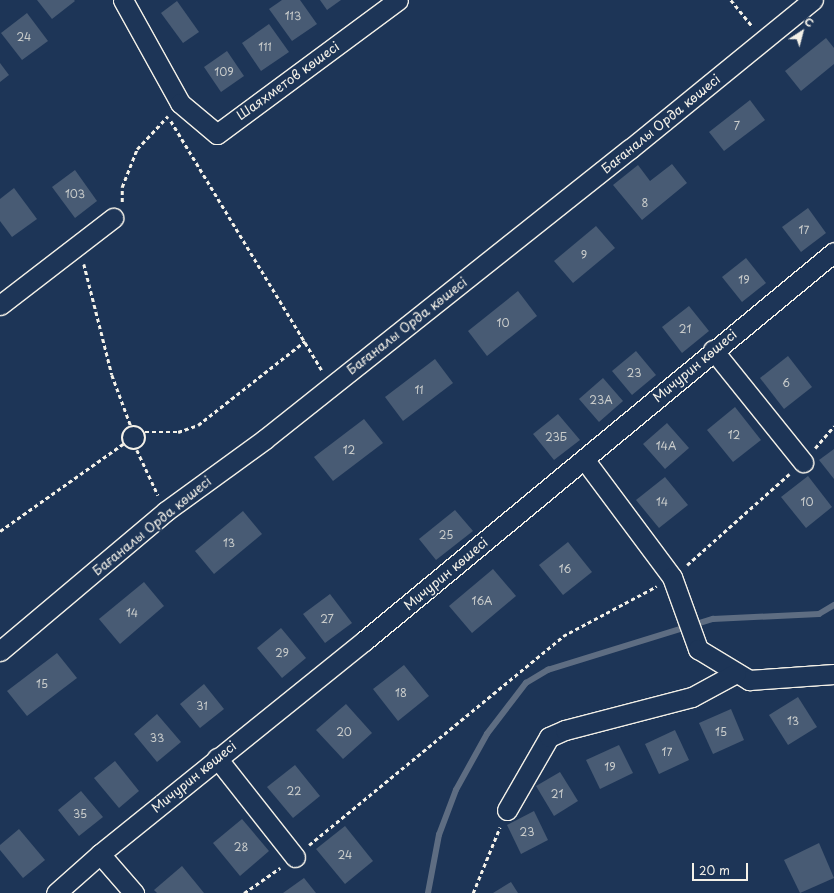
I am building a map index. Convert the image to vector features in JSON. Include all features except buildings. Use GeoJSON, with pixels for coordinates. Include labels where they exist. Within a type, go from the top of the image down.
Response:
{"type":"FeatureCollection","features":[{"type":"Feature","properties":{"kind":"street"},"geometry":{"type":"LineString","coordinates":[[123,0],[171,109]]}},
{"type":"Feature","properties":{"kind":"street","name":"Шаяхметов көшесі"},"geometry":{"type":"LineString","coordinates":[[171,109],[218,134],[398,0]]}},
{"type":"Feature","properties":{"kind":"street","name":"Бағаналы Орда көшесі"},"geometry":{"type":"LineString","coordinates":[[0,651],[166,511],[265,439],[764,41],[813,0]]}},
{"type":"Feature","properties":{"kind":"street"},"geometry":{"type":"LineString","coordinates":[[0,305],[113,218]]}},
{"type":"Feature","properties":{"kind":"street","name":"Мичурин көшесі"},"geometry":{"type":"LineString","coordinates":[[56,893],[100,854],[217,758],[364,641],[713,350],[834,252]]}},
{"type":"Feature","properties":{"kind":"street"},"geometry":{"type":"LineString","coordinates":[[713,350],[803,462]]}},
{"type":"Feature","properties":{"kind":"street"},"geometry":{"type":"LineString","coordinates":[[584,459],[672,577],[685,607],[698,649],[749,680],[834,674]]}},
{"type":"Feature","properties":{"kind":"street"},"geometry":{"type":"LineString","coordinates":[[507,810],[549,737],[565,730],[692,697],[723,678],[736,673]]}},
{"type":"Feature","properties":{"kind":"street"},"geometry":{"type":"LineString","coordinates":[[217,758],[295,857]]}},
{"type":"Feature","properties":{"kind":"street"},"geometry":{"type":"LineString","coordinates":[[100,854],[134,893]]}},
{"type":"Feature","properties":{"kind":"path"},"geometry":{"type":"LineString","coordinates":[[731,0],[764,41]]}},
{"type":"Feature","properties":{"kind":"path"},"geometry":{"type":"LineString","coordinates":[[113,218],[122,202],[122,188],[137,149],[171,109],[332,385]]}},
{"type":"Feature","properties":{"kind":"path"},"geometry":{"type":"LineString","coordinates":[[79,244],[112,375],[131,426]]}},
{"type":"Feature","properties":{"kind":"path"},"geometry":{"type":"LineString","coordinates":[[137,450],[127,448],[123,444],[123,433],[131,426],[136,426],[145,432],[178,432],[198,425],[305,341]]}},
{"type":"Feature","properties":{"kind":"path"},"geometry":{"type":"LineString","coordinates":[[244,893],[295,857],[563,636],[672,577],[803,462],[834,426]]}},
{"type":"Feature","properties":{"kind":"path"},"geometry":{"type":"LineString","coordinates":[[137,450],[145,443],[145,432]]}},
{"type":"Feature","properties":{"kind":"path"},"geometry":{"type":"LineString","coordinates":[[0,531],[123,444]]}},
{"type":"Feature","properties":{"kind":"path"},"geometry":{"type":"LineString","coordinates":[[137,450],[166,511]]}},
{"type":"Feature","properties":{"kind":"path"},"geometry":{"type":"LineString","coordinates":[[473,893],[507,810]]}},
{"type":"Feature","properties":{"kind":"waterway"},"geometry":{"type":"LineString","coordinates":[[428,893],[439,835],[456,790],[487,734],[526,683],[548,670],[713,619],[819,614],[834,605]]}}]}
